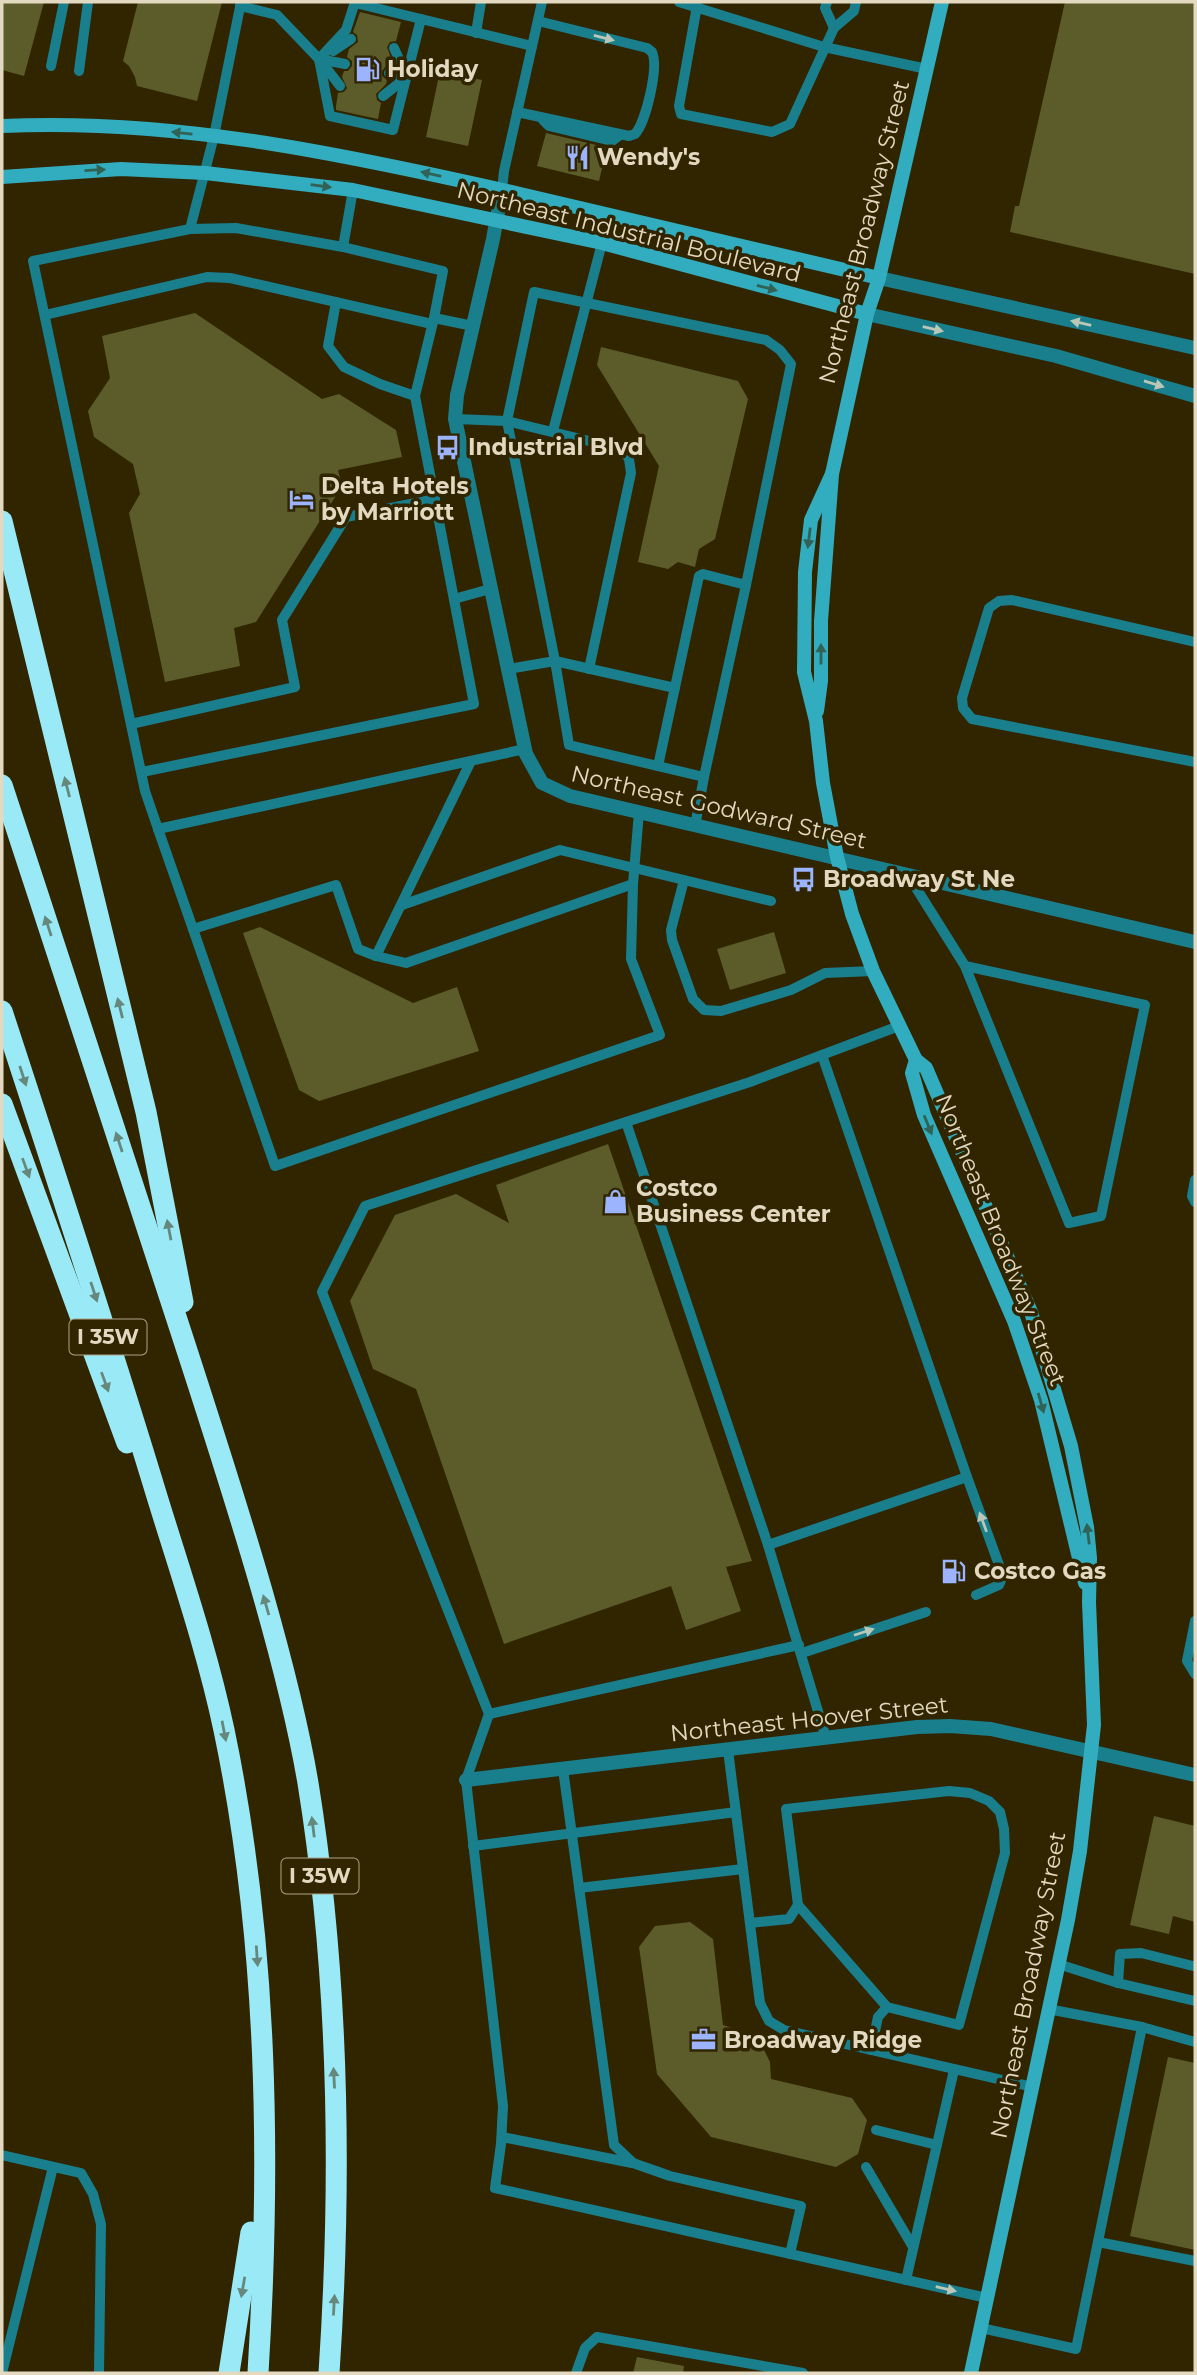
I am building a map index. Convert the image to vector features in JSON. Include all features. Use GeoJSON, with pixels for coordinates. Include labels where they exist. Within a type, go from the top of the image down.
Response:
{"type":"FeatureCollection","features":[{"type":"Feature","properties":{"kind":"highway"},"geometry":{"type":"LineString","coordinates":[[2,521],[146,1112],[201,1393]]}},
{"type":"Feature","properties":{"kind":"highway","name":"I 35W"},"geometry":{"type":"LineString","coordinates":[[2,785],[201,1393],[282,1663],[307,1781],[322,1894],[336,2116],[338,2213],[329,2373]]}},
{"type":"Feature","properties":{"kind":"highway","name":"I 35W"},"geometry":{"type":"LineString","coordinates":[[2,1012],[101,1312],[209,1665],[224,1731],[253,1908],[262,2030],[263,2147],[258,2373]]}},
{"type":"Feature","properties":{"kind":"highway"},"geometry":{"type":"LineString","coordinates":[[2,1104],[209,1665]]}},
{"type":"Feature","properties":{"kind":"highway"},"geometry":{"type":"LineString","coordinates":[[229,2373],[263,2147]]}},
{"type":"Feature","properties":{"kind":"main road","name":"Northeast Broadway Street"},"geometry":{"type":"LineString","coordinates":[[942,2],[879,278],[867,314],[832,474],[821,621],[821,681],[816,722],[823,783],[837,858],[852,914],[873,971],[899,1026],[916,1060],[926,1068],[946,1112],[1031,1312],[1071,1446],[1090,1558],[1089,1602],[1094,1671],[1091,1752],[1078,1863],[971,2373]]}},
{"type":"Feature","properties":{"kind":"main road","name":"Northeast Industrial Boulevard"},"geometry":{"type":"LineString","coordinates":[[2,126],[123,126],[324,151],[879,278]]}},
{"type":"Feature","properties":{"kind":"main road","name":"Northeast Industrial Boulevard"},"geometry":{"type":"LineString","coordinates":[[2,177],[121,169],[205,173],[353,190],[602,243],[867,314]]}},
{"type":"Feature","properties":{"kind":"main road","name":"Northeast Broadway Street"},"geometry":{"type":"LineString","coordinates":[[916,1060],[912,1073],[924,1115],[1014,1321],[1041,1400],[1089,1602]]}},
{"type":"Feature","properties":{"kind":"street","name":"Northeast Godward Street"},"geometry":{"type":"LineString","coordinates":[[502,190],[457,395],[455,419],[525,749],[533,771],[542,783],[554,790],[695,826],[1195,942]]}},
{"type":"Feature","properties":{"kind":"street","name":"Northeast Industrial Boulevard"},"geometry":{"type":"LineString","coordinates":[[879,278],[1195,348]]}},
{"type":"Feature","properties":{"kind":"street","name":"Northeast Industrial Boulevard"},"geometry":{"type":"LineString","coordinates":[[867,314],[1056,356],[1195,396]]}},
{"type":"Feature","properties":{"kind":"street","name":"Northeast Hoover Street"},"geometry":{"type":"LineString","coordinates":[[466,1780],[917,1727],[960,1726],[991,1729],[1195,1775]]}},
{"type":"Feature","properties":{"kind":"lane"},"geometry":{"type":"LineString","coordinates":[[51,66],[64,2]]}},
{"type":"Feature","properties":{"kind":"lane"},"geometry":{"type":"LineString","coordinates":[[79,71],[88,2]]}},
{"type":"Feature","properties":{"kind":"lane"},"geometry":{"type":"LineString","coordinates":[[320,59],[346,30],[355,2],[532,46]]}},
{"type":"Feature","properties":{"kind":"lane"},"geometry":{"type":"LineString","coordinates":[[475,33],[481,2]]}},
{"type":"Feature","properties":{"kind":"lane"},"geometry":{"type":"LineString","coordinates":[[502,190],[542,2]]}},
{"type":"Feature","properties":{"kind":"lane"},"geometry":{"type":"LineString","coordinates":[[682,2],[824,47],[927,69]]}},
{"type":"Feature","properties":{"kind":"lane"},"geometry":{"type":"LineString","coordinates":[[827,2],[825,8],[834,28]]}},
{"type":"Feature","properties":{"kind":"lane"},"geometry":{"type":"LineString","coordinates":[[697,6],[679,106],[681,114],[772,132],[790,124],[834,28],[854,11],[856,2]]}},
{"type":"Feature","properties":{"kind":"lane"},"geometry":{"type":"LineString","coordinates":[[190,229],[214,136],[241,4],[277,15],[320,59],[340,86]]}},
{"type":"Feature","properties":{"kind":"lane"},"geometry":{"type":"LineString","coordinates":[[320,59],[330,116],[393,130],[421,19]]}},
{"type":"Feature","properties":{"kind":"lane"},"geometry":{"type":"LineString","coordinates":[[517,112],[620,135],[635,134],[643,121],[655,66],[652,52],[647,48],[538,22]]}},
{"type":"Feature","properties":{"kind":"lane"},"geometry":{"type":"LineString","coordinates":[[320,59],[351,39]]}},
{"type":"Feature","properties":{"kind":"lane"},"geometry":{"type":"LineString","coordinates":[[394,48],[407,77]]}},
{"type":"Feature","properties":{"kind":"lane"},"geometry":{"type":"LineString","coordinates":[[320,59],[345,64]]}},
{"type":"Feature","properties":{"kind":"lane"},"geometry":{"type":"LineString","coordinates":[[389,73],[407,77]]}},
{"type":"Feature","properties":{"kind":"lane"},"geometry":{"type":"LineString","coordinates":[[383,96],[407,77]]}},
{"type":"Feature","properties":{"kind":"lane"},"geometry":{"type":"LineString","coordinates":[[343,247],[353,190]]}},
{"type":"Feature","properties":{"kind":"lane"},"geometry":{"type":"LineString","coordinates":[[142,772],[474,704],[415,396],[443,271],[343,247],[236,228],[190,229],[33,261],[142,772],[158,829],[275,1166],[660,1035],[631,959],[639,812]]}},
{"type":"Feature","properties":{"kind":"lane"},"geometry":{"type":"LineString","coordinates":[[553,431],[602,243]]}},
{"type":"Feature","properties":{"kind":"lane"},"geometry":{"type":"LineString","coordinates":[[45,315],[207,277],[230,278],[336,302],[473,326]]}},
{"type":"Feature","properties":{"kind":"lane"},"geometry":{"type":"LineString","coordinates":[[695,826],[791,365],[780,351],[766,340],[534,292],[507,421],[569,745],[704,777]]}},
{"type":"Feature","properties":{"kind":"lane"},"geometry":{"type":"LineString","coordinates":[[336,302],[328,346],[344,367],[380,384],[415,396]]}},
{"type":"Feature","properties":{"kind":"lane"},"geometry":{"type":"LineString","coordinates":[[455,419],[507,421],[553,431],[622,449],[629,459],[631,473],[589,669]]}},
{"type":"Feature","properties":{"kind":"lane"},"geometry":{"type":"LineString","coordinates":[[131,724],[295,687],[282,620],[346,517],[435,499]]}},
{"type":"Feature","properties":{"kind":"lane"},"geometry":{"type":"LineString","coordinates":[[658,766],[699,576],[703,574],[746,585]]}},
{"type":"Feature","properties":{"kind":"lane"},"geometry":{"type":"LineString","coordinates":[[454,599],[490,589]]}},
{"type":"Feature","properties":{"kind":"lane"},"geometry":{"type":"LineString","coordinates":[[1195,642],[1012,600],[999,601],[989,608],[962,698],[963,708],[972,719],[1195,762]]}},
{"type":"Feature","properties":{"kind":"lane"},"geometry":{"type":"LineString","coordinates":[[508,669],[555,662],[675,688]]}},
{"type":"Feature","properties":{"kind":"lane"},"geometry":{"type":"LineString","coordinates":[[158,829],[525,749]]}},
{"type":"Feature","properties":{"kind":"lane"},"geometry":{"type":"LineString","coordinates":[[376,956],[471,761]]}},
{"type":"Feature","properties":{"kind":"lane"},"geometry":{"type":"LineString","coordinates":[[402,905],[560,850],[771,901]]}},
{"type":"Feature","properties":{"kind":"lane"},"geometry":{"type":"LineString","coordinates":[[908,875],[965,966],[1069,1223],[1101,1216],[1146,1005],[965,966]]}},
{"type":"Feature","properties":{"kind":"lane"},"geometry":{"type":"LineString","coordinates":[[684,880],[671,930],[672,940],[693,999],[704,1010],[721,1011],[791,990],[825,973],[852,974],[873,971]]}},
{"type":"Feature","properties":{"kind":"lane"},"geometry":{"type":"LineString","coordinates":[[193,929],[336,885],[358,949],[406,963],[633,884]]}},
{"type":"Feature","properties":{"kind":"lane"},"geometry":{"type":"LineString","coordinates":[[899,1026],[750,1082],[365,1206],[322,1292],[489,1714],[466,1780],[503,2106],[495,2188],[988,2298]]}},
{"type":"Feature","properties":{"kind":"lane"},"geometry":{"type":"LineString","coordinates":[[822,1055],[1003,1576],[999,1585],[976,1595]]}},
{"type":"Feature","properties":{"kind":"lane"},"geometry":{"type":"LineString","coordinates":[[626,1122],[768,1545],[826,1738]]}},
{"type":"Feature","properties":{"kind":"lane"},"geometry":{"type":"LineString","coordinates":[[1195,1180],[1192,1196],[1195,1202]]}},
{"type":"Feature","properties":{"kind":"lane"},"geometry":{"type":"LineString","coordinates":[[768,1545],[967,1477]]}},
{"type":"Feature","properties":{"kind":"lane"},"geometry":{"type":"LineString","coordinates":[[489,1714],[800,1649],[926,1612]]}},
{"type":"Feature","properties":{"kind":"lane"},"geometry":{"type":"LineString","coordinates":[[1195,1622],[1187,1661],[1195,1674]]}},
{"type":"Feature","properties":{"kind":"lane"},"geometry":{"type":"LineString","coordinates":[[728,1750],[760,2003],[769,2021],[784,2030],[1032,2087]]}},
{"type":"Feature","properties":{"kind":"lane"},"geometry":{"type":"LineString","coordinates":[[563,1769],[614,2145],[633,2163]]}},
{"type":"Feature","properties":{"kind":"lane"},"geometry":{"type":"LineString","coordinates":[[949,1791],[979,1795],[1000,1812],[1005,1853],[959,2025],[887,2007],[798,1905],[786,1810],[949,1791]]}},
{"type":"Feature","properties":{"kind":"lane"},"geometry":{"type":"LineString","coordinates":[[473,1846],[736,1812]]}},
{"type":"Feature","properties":{"kind":"lane"},"geometry":{"type":"LineString","coordinates":[[579,1888],[743,1869]]}},
{"type":"Feature","properties":{"kind":"lane"},"geometry":{"type":"LineString","coordinates":[[750,1923],[789,1919],[798,1905]]}},
{"type":"Feature","properties":{"kind":"lane"},"geometry":{"type":"LineString","coordinates":[[1118,1983],[1120,1954],[1141,1953],[1193,1966]]}},
{"type":"Feature","properties":{"kind":"lane"},"geometry":{"type":"LineString","coordinates":[[1058,1964],[1118,1983],[1195,2001]]}},
{"type":"Feature","properties":{"kind":"lane"},"geometry":{"type":"LineString","coordinates":[[871,2050],[878,2017],[887,2007]]}},
{"type":"Feature","properties":{"kind":"lane"},"geometry":{"type":"LineString","coordinates":[[1048,2009],[1142,2027],[1195,2042]]}},
{"type":"Feature","properties":{"kind":"lane"},"geometry":{"type":"LineString","coordinates":[[981,2328],[1076,2349],[1142,2027]]}},
{"type":"Feature","properties":{"kind":"lane"},"geometry":{"type":"LineString","coordinates":[[906,2280],[954,2070]]}},
{"type":"Feature","properties":{"kind":"lane"},"geometry":{"type":"LineString","coordinates":[[876,2130],[937,2146]]}},
{"type":"Feature","properties":{"kind":"lane"},"geometry":{"type":"LineString","coordinates":[[502,2137],[633,2163],[670,2176],[801,2206],[790,2254]]}},
{"type":"Feature","properties":{"kind":"lane"},"geometry":{"type":"LineString","coordinates":[[2,2155],[81,2173],[93,2194],[101,2224],[99,2373]]}},
{"type":"Feature","properties":{"kind":"lane"},"geometry":{"type":"LineString","coordinates":[[2,2373],[53,2167]]}},
{"type":"Feature","properties":{"kind":"lane"},"geometry":{"type":"LineString","coordinates":[[866,2167],[913,2247]]}},
{"type":"Feature","properties":{"kind":"lane"},"geometry":{"type":"LineString","coordinates":[[1098,2242],[1195,2261]]}},
{"type":"Feature","properties":{"kind":"lane"},"geometry":{"type":"LineString","coordinates":[[576,2373],[584,2348],[597,2337],[803,2373]]}},
{"type":"Feature","properties":{"kind":"building"},"geometry":{"type":"Polygon","coordinates":[[[2,2],[44,2],[24,76],[2,70],[2,2]]]}},
{"type":"Feature","properties":{"kind":"building"},"geometry":{"type":"Polygon","coordinates":[[[138,2],[222,2],[197,101],[137,86],[129,66],[123,61],[138,2]]]}},
{"type":"Feature","properties":{"kind":"building"},"geometry":{"type":"Polygon","coordinates":[[[1065,2],[1195,2],[1195,274],[1010,232],[1015,206],[1019,206],[1065,2]]]}},
{"type":"Feature","properties":{"kind":"building","name":"Holiday"},"geometry":{"type":"Polygon","coordinates":[[[360,12],[401,22],[396,41],[390,42],[387,47],[392,61],[390,66],[386,66],[382,71],[382,76],[387,80],[386,84],[376,94],[381,103],[378,119],[336,110],[338,93],[347,88],[342,77],[344,71],[348,71],[352,66],[352,61],[347,57],[349,49],[358,42],[357,35],[353,32],[360,12]]]}},
{"type":"Feature","properties":{"kind":"building","name":"Holiday"},"geometry":{"type":"Polygon","coordinates":[[[440,71],[482,80],[468,146],[426,137],[440,71]]]}},
{"type":"Feature","properties":{"kind":"building","name":"Wendy's"},"geometry":{"type":"Polygon","coordinates":[[[546,133],[617,150],[613,167],[603,164],[599,181],[537,166],[546,133]]]}},
{"type":"Feature","properties":{"kind":"building","name":"Delta Hotels by Marriott"},"geometry":{"type":"Polygon","coordinates":[[[195,313],[322,399],[339,394],[396,430],[402,457],[338,470],[342,486],[256,622],[234,628],[240,666],[165,682],[129,513],[140,494],[133,464],[94,437],[88,411],[110,378],[102,336],[195,313]]]}},
{"type":"Feature","properties":{"kind":"building"},"geometry":{"type":"Polygon","coordinates":[[[601,347],[738,381],[748,399],[715,539],[699,549],[695,567],[678,562],[668,569],[638,562],[659,466],[597,365],[601,347]]]}},
{"type":"Feature","properties":{"kind":"building"},"geometry":{"type":"Polygon","coordinates":[[[260,927],[413,1003],[457,987],[479,1051],[319,1101],[299,1090],[243,933],[260,927]]]}},
{"type":"Feature","properties":{"kind":"building"},"geometry":{"type":"Polygon","coordinates":[[[774,932],[786,973],[730,990],[717,949],[774,932]]]}},
{"type":"Feature","properties":{"kind":"building"},"geometry":{"type":"Polygon","coordinates":[[[608,1144],[752,1561],[726,1567],[741,1611],[686,1630],[671,1586],[504,1644],[416,1389],[373,1369],[350,1301],[395,1215],[456,1194],[509,1223],[496,1185],[608,1144]]]}},
{"type":"Feature","properties":{"kind":"building"},"geometry":{"type":"Polygon","coordinates":[[[1154,1816],[1195,1826],[1195,1922],[1173,1916],[1169,1934],[1130,1925],[1154,1816]]]}},
{"type":"Feature","properties":{"kind":"building","name":"Broadway Ridge"},"geometry":{"type":"Polygon","coordinates":[[[690,1922],[713,1939],[723,2025],[747,2033],[763,2048],[770,2062],[771,2079],[852,2098],[867,2120],[858,2154],[836,2167],[711,2137],[657,2074],[639,1947],[655,1926],[690,1922]]]}},
{"type":"Feature","properties":{"kind":"building"},"geometry":{"type":"Polygon","coordinates":[[[1168,2057],[1195,2063],[1195,2250],[1130,2236],[1168,2057]]]}},
{"type":"Feature","properties":{"kind":"building"},"geometry":{"type":"Polygon","coordinates":[[[637,2357],[684,2366],[683,2373],[633,2373],[637,2357]]]}},
{"type":"Feature","properties":{"kind":"place","name":"Holiday"},"geometry":{"type":"Point","coordinates":[367,69]}},
{"type":"Feature","properties":{"kind":"place","name":"Wendy's"},"geometry":{"type":"Point","coordinates":[577,157]}},
{"type":"Feature","properties":{"kind":"place","name":"Industrial Blvd"},"geometry":{"type":"Point","coordinates":[448,447]}},
{"type":"Feature","properties":{"kind":"place","name":"Delta Hotels by Marriott"},"geometry":{"type":"Point","coordinates":[301,499]}},
{"type":"Feature","properties":{"kind":"place","name":"Broadway St Ne"},"geometry":{"type":"Point","coordinates":[803,879]}},
{"type":"Feature","properties":{"kind":"place","name":"Costco Business Center"},"geometry":{"type":"Point","coordinates":[616,1201]}},
{"type":"Feature","properties":{"kind":"place","name":"Costco Gas"},"geometry":{"type":"Point","coordinates":[954,1571]}},
{"type":"Feature","properties":{"kind":"place","name":"Broadway Ridge"},"geometry":{"type":"Point","coordinates":[704,2040]}}]}
